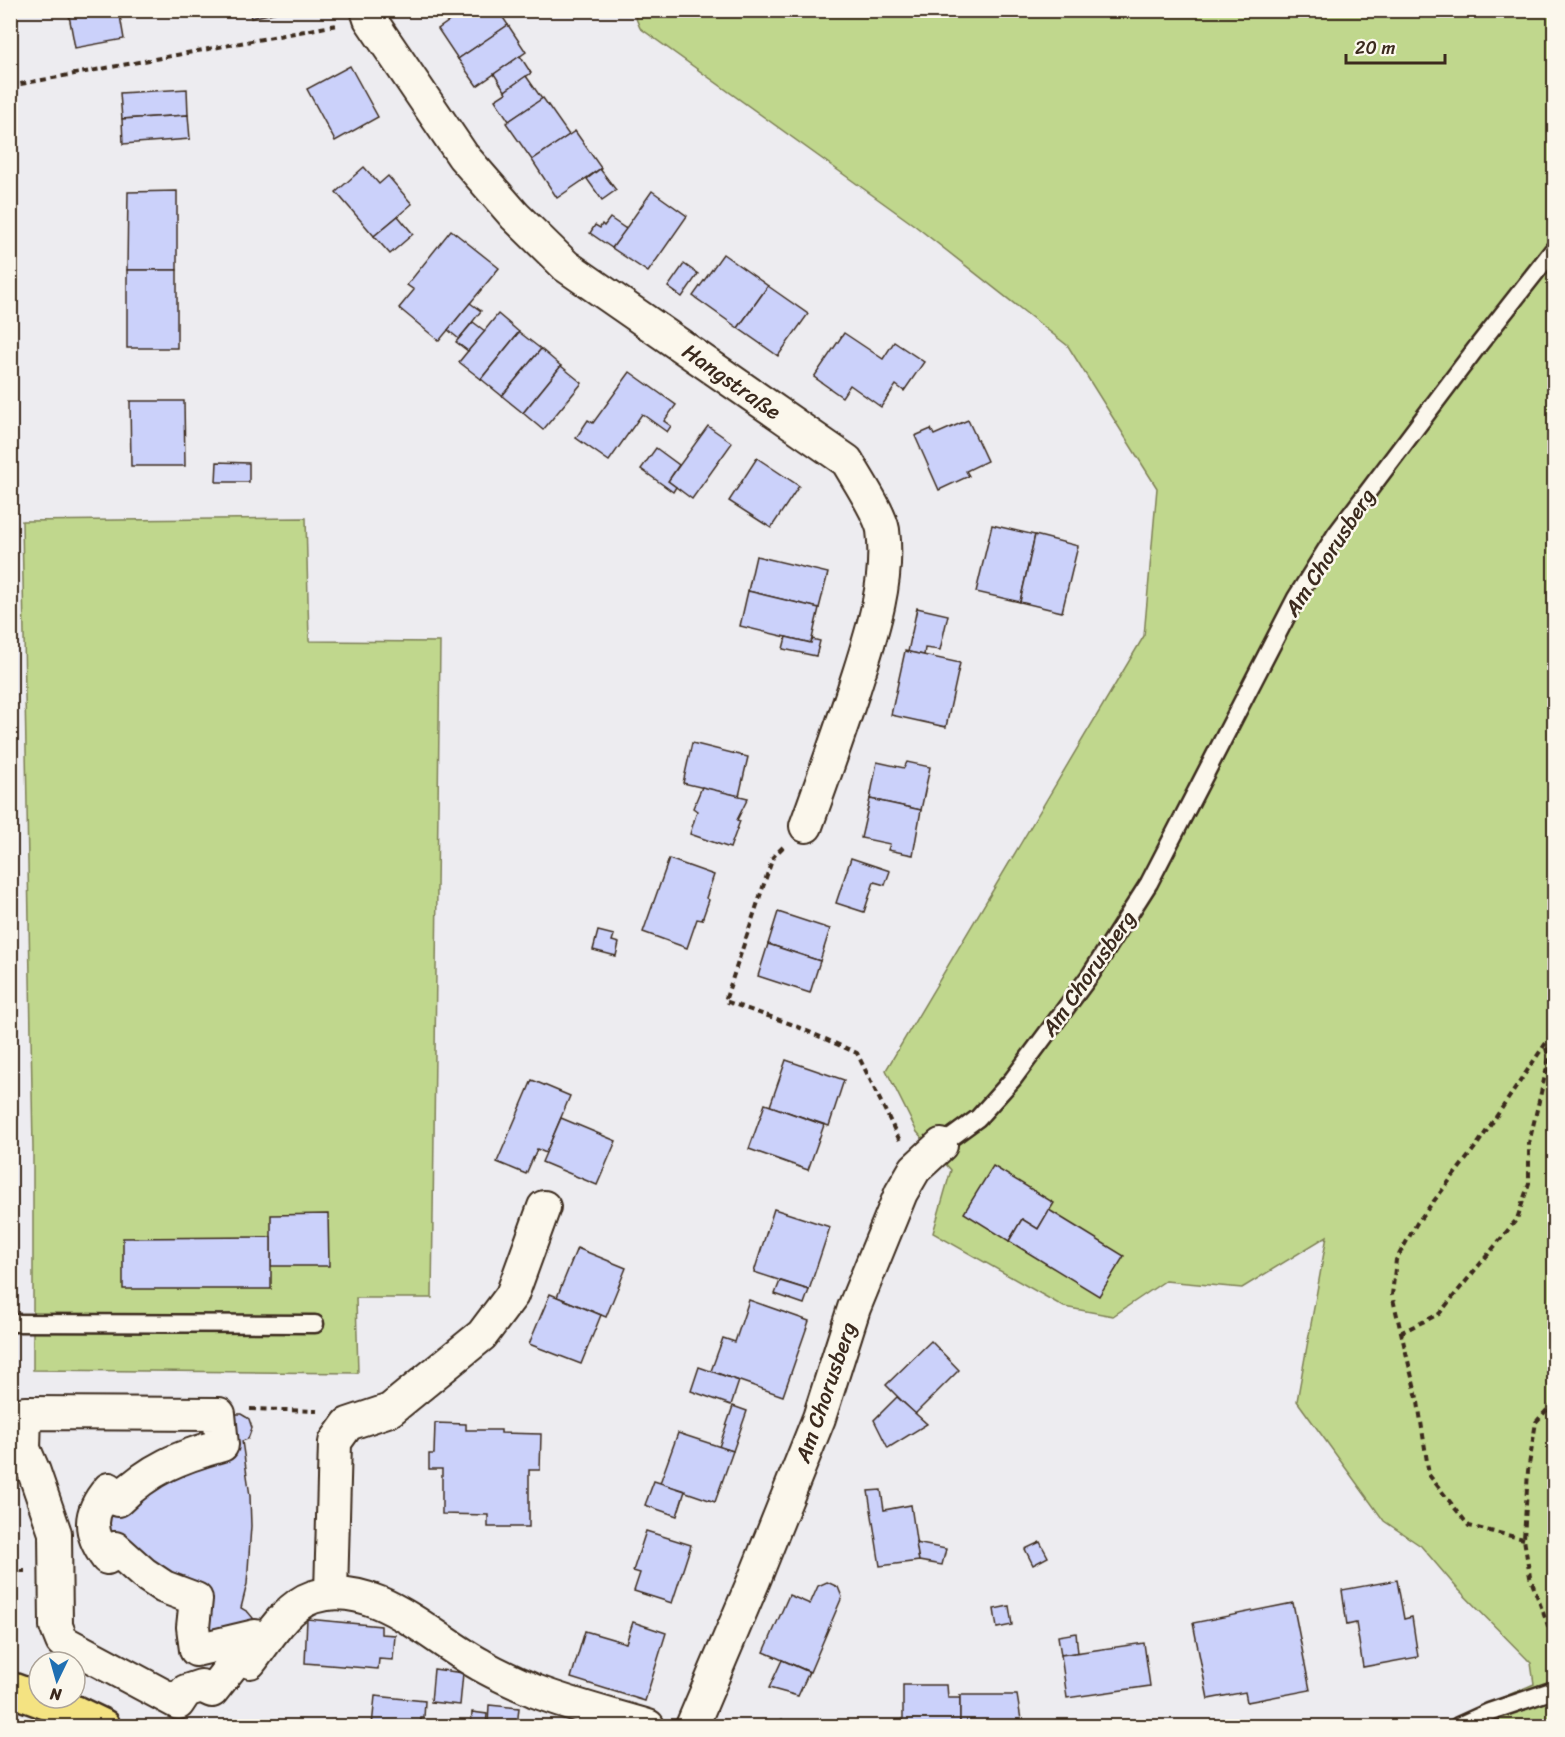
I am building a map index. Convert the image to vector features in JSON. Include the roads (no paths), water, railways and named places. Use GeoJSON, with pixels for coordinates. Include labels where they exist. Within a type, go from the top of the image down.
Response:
{"type":"FeatureCollection","features":[{"type":"Feature","properties":{"kind":"main road"},"geometry":{"type":"LineString","coordinates":[[10,1689],[76,1713],[103,1726]]}},
{"type":"Feature","properties":{"kind":"street","name":"Hangstraße"},"geometry":{"type":"LineString","coordinates":[[355,17],[370,19],[463,156],[515,216],[566,266],[847,461],[866,494],[883,528],[884,567],[872,633],[806,826]]}},
{"type":"Feature","properties":{"kind":"street","name":"Am Chorusberg"},"geometry":{"type":"LineString","coordinates":[[692,1726],[819,1418],[854,1308],[901,1193],[915,1169],[941,1146]]}},
{"type":"Feature","properties":{"kind":"street"},"geometry":{"type":"LineString","coordinates":[[332,1593],[334,1442],[348,1424],[390,1410],[482,1335],[512,1295],[544,1207]]}},
{"type":"Feature","properties":{"kind":"street"},"geometry":{"type":"LineString","coordinates":[[25,1413],[211,1414],[219,1414],[222,1445],[190,1453],[166,1464],[118,1500],[109,1488],[100,1499],[94,1512],[92,1528],[98,1545],[107,1558],[115,1548],[143,1573],[164,1587],[196,1599],[193,1627],[196,1650],[255,1636],[212,1691],[201,1686],[186,1691],[178,1702],[62,1641],[56,1626],[55,1533],[24,1449],[25,1413]]}},
{"type":"Feature","properties":{"kind":"street"},"geometry":{"type":"LineString","coordinates":[[232,1685],[299,1602],[332,1593],[364,1596],[386,1604],[480,1665],[536,1691],[648,1726]]}},
{"type":"Feature","properties":{"kind":"lane","name":"Am Chorusberg"},"geometry":{"type":"LineString","coordinates":[[941,1146],[978,1118],[1013,1079],[1090,974],[1149,883],[1296,598],[1336,534],[1554,249]]}},
{"type":"Feature","properties":{"kind":"lane"},"geometry":{"type":"LineString","coordinates":[[10,1323],[315,1324]]}},
{"type":"Feature","properties":{"kind":"lane"},"geometry":{"type":"LineString","coordinates":[[1458,1726],[1489,1712],[1554,1690]]}}]}
